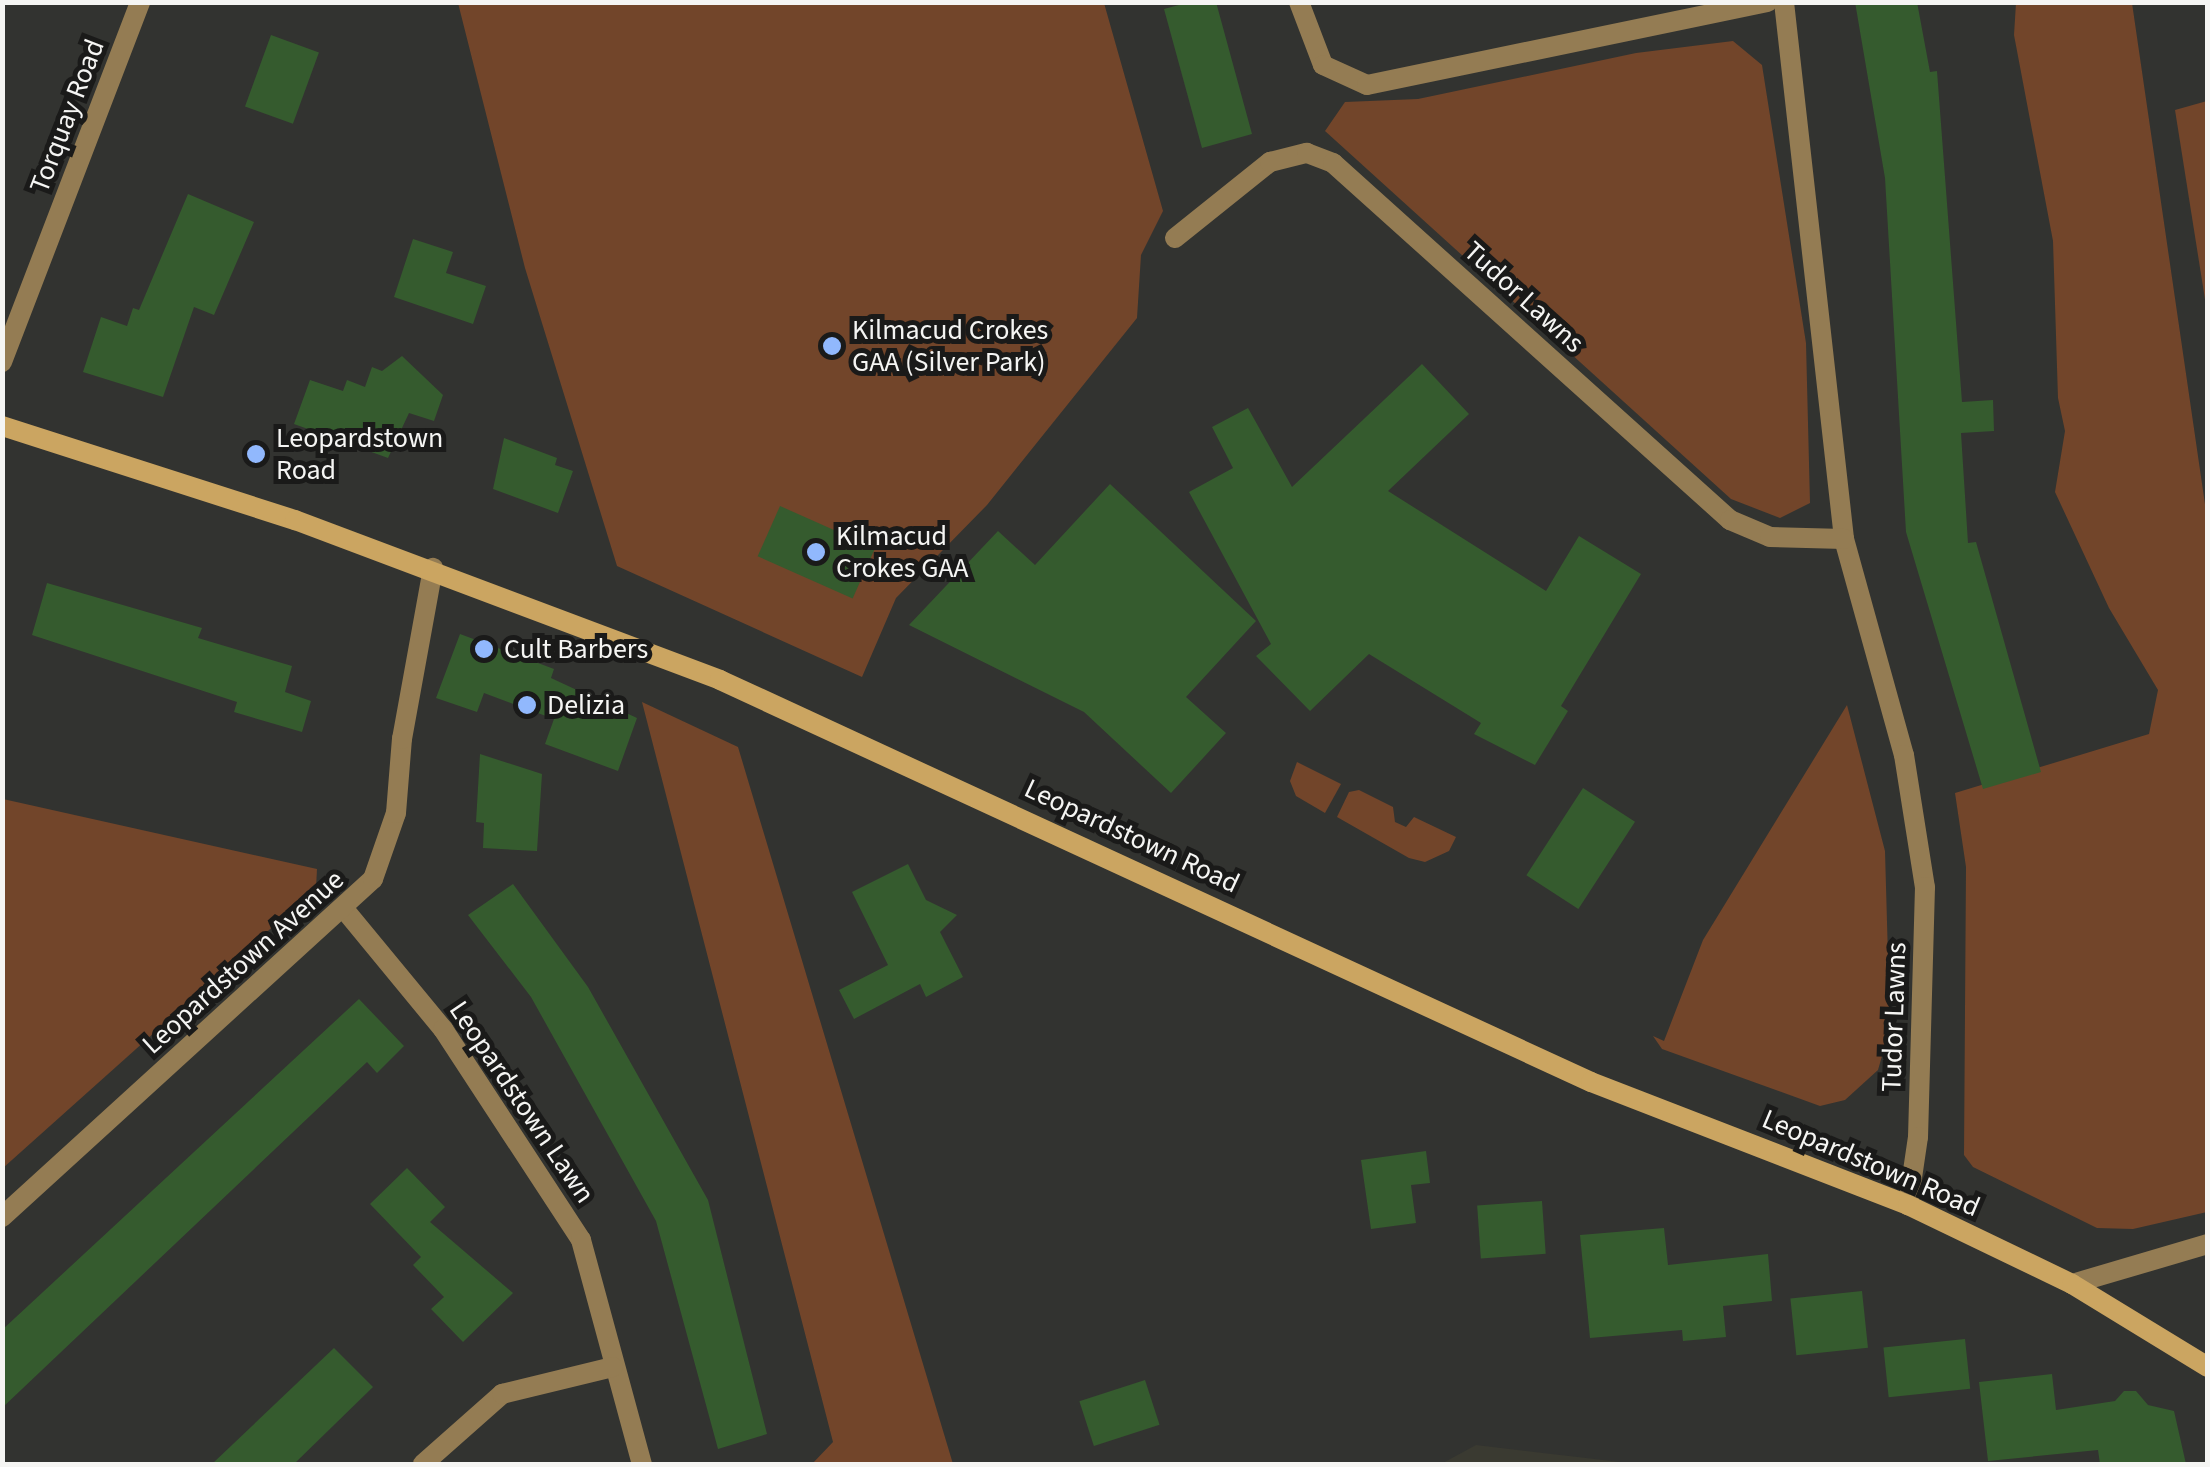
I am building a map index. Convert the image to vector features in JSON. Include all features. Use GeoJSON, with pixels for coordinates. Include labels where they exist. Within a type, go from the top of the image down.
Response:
{"type":"FeatureCollection","features":[{"type":"Feature","properties":{"kind":"main road","name":"Leopardstown Road"},"geometry":{"type":"LineString","coordinates":[[2,426],[432,568],[666,657],[861,742],[1590,1082],[1908,1205],[2072,1284],[2208,1366]]}},
{"type":"Feature","properties":{"kind":"street","name":"Torquay Road"},"geometry":{"type":"LineString","coordinates":[[2,362],[140,2]]}},
{"type":"Feature","properties":{"kind":"street"},"geometry":{"type":"LineString","coordinates":[[1299,2],[1308,41],[1323,65],[1342,79],[1367,85],[1767,2]]}},
{"type":"Feature","properties":{"kind":"street","name":"Tudor Lawns"},"geometry":{"type":"LineString","coordinates":[[1784,2],[1844,540],[1904,756],[1925,887],[1918,1138],[1908,1205]]}},
{"type":"Feature","properties":{"kind":"street","name":"Tudor Lawns"},"geometry":{"type":"LineString","coordinates":[[1174,238],[1270,162],[1307,153],[1334,163],[1730,520],[1770,537],[1844,540]]}},
{"type":"Feature","properties":{"kind":"street","name":"Leopardstown Avenue"},"geometry":{"type":"LineString","coordinates":[[2,1217],[374,880],[387,850],[432,568]]}},
{"type":"Feature","properties":{"kind":"street","name":"Leopardstown Lawn"},"geometry":{"type":"LineString","coordinates":[[344,909],[443,1029],[581,1240],[642,1464]]}},
{"type":"Feature","properties":{"kind":"street"},"geometry":{"type":"LineString","coordinates":[[2072,1284],[2208,1244]]}},
{"type":"Feature","properties":{"kind":"street"},"geometry":{"type":"LineString","coordinates":[[423,1464],[502,1394],[613,1367]]}},
{"type":"Feature","properties":{"kind":"shaded area","name":"Kilmacud Crokes GAA (Silver Park)"},"geometry":{"type":"Polygon","coordinates":[[[458,3],[1104,3],[1163,211],[1141,255],[1137,318],[987,505],[896,598],[862,677],[617,566],[525,268],[458,3]]]}},
{"type":"Feature","properties":{"kind":"shaded area"},"geometry":{"type":"Polygon","coordinates":[[[2016,3],[2132,3],[2207,518],[2207,1212],[2133,1229],[2097,1228],[1973,1167],[1964,1155],[1966,867],[1955,793],[2149,734],[2158,690],[2109,608],[2055,492],[2065,431],[2058,398],[2053,241],[2014,35],[2016,3]]]}},
{"type":"Feature","properties":{"kind":"shaded area"},"geometry":{"type":"Polygon","coordinates":[[[1733,41],[1762,65],[1806,343],[1810,503],[1780,518],[1731,499],[1325,131],[1345,102],[1418,99],[1636,53],[1733,41]]]}},
{"type":"Feature","properties":{"kind":"shaded area"},"geometry":{"type":"Polygon","coordinates":[[[2208,101],[2207,312],[2175,110],[2208,101]]]}},
{"type":"Feature","properties":{"kind":"shaded area"},"geometry":{"type":"Polygon","coordinates":[[[642,702],[738,747],[953,1464],[812,1464],[833,1442],[642,702]]]}},
{"type":"Feature","properties":{"kind":"shaded area"},"geometry":{"type":"Polygon","coordinates":[[[1847,705],[1885,851],[1890,1028],[1878,1070],[1845,1100],[1820,1106],[1662,1049],[1653,1036],[1664,1041],[1703,940],[1847,705]]]}},
{"type":"Feature","properties":{"kind":"shaded area"},"geometry":{"type":"Polygon","coordinates":[[[1297,762],[1341,784],[1325,813],[1296,796],[1290,781],[1297,762]]]}},
{"type":"Feature","properties":{"kind":"shaded area"},"geometry":{"type":"Polygon","coordinates":[[[1359,790],[1393,807],[1395,822],[1406,827],[1414,817],[1456,837],[1449,851],[1425,862],[1409,858],[1337,817],[1349,792],[1359,790]]]}},
{"type":"Feature","properties":{"kind":"shaded area"},"geometry":{"type":"Polygon","coordinates":[[[3,799],[317,869],[316,888],[3,1168],[3,799]]]}},
{"type":"Feature","properties":{"kind":"shaded area"},"geometry":{"type":"Polygon","coordinates":[[[1476,1445],[1637,1464],[1441,1464],[1476,1445]]]}},
{"type":"Feature","properties":{"kind":"building"},"geometry":{"type":"Polygon","coordinates":[[[1190,2],[1216,2],[1252,134],[1202,148],[1164,9],[1190,2]]]}},
{"type":"Feature","properties":{"kind":"building"},"geometry":{"type":"Polygon","coordinates":[[[1855,2],[1917,2],[1930,72],[1937,71],[1962,402],[1993,400],[1994,431],[1961,433],[1968,543],[1976,542],[2041,772],[1983,789],[1906,532],[1885,178],[1855,2]]]}},
{"type":"Feature","properties":{"kind":"building"},"geometry":{"type":"Polygon","coordinates":[[[271,35],[319,52],[293,124],[245,106],[271,35]]]}},
{"type":"Feature","properties":{"kind":"building"},"geometry":{"type":"Polygon","coordinates":[[[188,194],[254,222],[214,315],[194,307],[163,397],[83,372],[101,317],[127,326],[133,308],[139,310],[188,194]]]}},
{"type":"Feature","properties":{"kind":"building"},"geometry":{"type":"Polygon","coordinates":[[[413,239],[453,252],[446,273],[486,286],[473,324],[394,297],[413,239]]]}},
{"type":"Feature","properties":{"kind":"building"},"geometry":{"type":"Polygon","coordinates":[[[402,356],[443,395],[434,421],[409,413],[388,458],[294,424],[310,380],[343,391],[347,380],[365,387],[372,367],[382,371],[402,356]]]}},
{"type":"Feature","properties":{"kind":"building"},"geometry":{"type":"Polygon","coordinates":[[[1422,364],[1469,414],[1388,491],[1546,591],[1579,536],[1641,574],[1561,706],[1568,711],[1535,765],[1474,734],[1481,723],[1369,654],[1310,711],[1256,656],[1271,644],[1189,492],[1233,468],[1212,427],[1248,408],[1292,487],[1422,364]]]}},
{"type":"Feature","properties":{"kind":"building"},"geometry":{"type":"Polygon","coordinates":[[[504,438],[557,458],[555,465],[573,471],[558,513],[493,489],[504,438]]]}},
{"type":"Feature","properties":{"kind":"building"},"geometry":{"type":"Polygon","coordinates":[[[1110,484],[1256,621],[1186,697],[1226,733],[1171,793],[1084,712],[909,625],[998,531],[1035,565],[1110,484]]]}},
{"type":"Feature","properties":{"kind":"building","name":"Kilmacud Crokes GAA"},"geometry":{"type":"Polygon","coordinates":[[[780,506],[875,548],[853,599],[758,556],[780,506]]]}},
{"type":"Feature","properties":{"kind":"building"},"geometry":{"type":"Polygon","coordinates":[[[47,583],[202,628],[198,638],[292,666],[285,692],[311,701],[302,732],[234,712],[237,702],[32,635],[47,583]]]}},
{"type":"Feature","properties":{"kind":"building"},"geometry":{"type":"Polygon","coordinates":[[[460,634],[554,669],[551,678],[637,718],[618,771],[545,744],[554,719],[484,693],[477,712],[436,698],[460,634]]]}},
{"type":"Feature","properties":{"kind":"building"},"geometry":{"type":"Polygon","coordinates":[[[480,754],[542,774],[537,851],[483,848],[484,823],[476,822],[480,754]]]}},
{"type":"Feature","properties":{"kind":"building"},"geometry":{"type":"Polygon","coordinates":[[[1583,788],[1635,822],[1578,909],[1526,875],[1583,788]]]}},
{"type":"Feature","properties":{"kind":"building"},"geometry":{"type":"Polygon","coordinates":[[[908,864],[926,900],[957,915],[940,932],[963,977],[926,997],[920,984],[854,1019],[839,990],[888,965],[852,892],[908,864]]]}},
{"type":"Feature","properties":{"kind":"building"},"geometry":{"type":"Polygon","coordinates":[[[513,884],[588,987],[708,1200],[767,1434],[718,1449],[656,1221],[531,997],[468,915],[513,884]]]}},
{"type":"Feature","properties":{"kind":"building"},"geometry":{"type":"Polygon","coordinates":[[[359,999],[404,1046],[377,1073],[367,1062],[2,1408],[2,1330],[359,999]]]}},
{"type":"Feature","properties":{"kind":"building"},"geometry":{"type":"Polygon","coordinates":[[[1426,1151],[1430,1183],[1411,1185],[1416,1223],[1371,1229],[1361,1160],[1426,1151]]]}},
{"type":"Feature","properties":{"kind":"building"},"geometry":{"type":"Polygon","coordinates":[[[407,1168],[445,1207],[430,1222],[513,1293],[463,1342],[431,1309],[444,1297],[413,1265],[421,1257],[370,1204],[407,1168]]]}},
{"type":"Feature","properties":{"kind":"building"},"geometry":{"type":"Polygon","coordinates":[[[1542,1201],[1546,1254],[1481,1258],[1477,1206],[1542,1201]]]}},
{"type":"Feature","properties":{"kind":"building"},"geometry":{"type":"Polygon","coordinates":[[[1664,1228],[1668,1265],[1768,1254],[1772,1301],[1723,1306],[1726,1337],[1683,1341],[1682,1330],[1590,1338],[1580,1235],[1664,1228]]]}},
{"type":"Feature","properties":{"kind":"building"},"geometry":{"type":"Polygon","coordinates":[[[1862,1291],[1868,1348],[1796,1355],[1790,1299],[1862,1291]]]}},
{"type":"Feature","properties":{"kind":"building"},"geometry":{"type":"Polygon","coordinates":[[[1965,1339],[1970,1389],[1889,1397],[1883,1348],[1965,1339]]]}},
{"type":"Feature","properties":{"kind":"building"},"geometry":{"type":"Polygon","coordinates":[[[334,1348],[373,1387],[294,1464],[212,1464],[334,1348]]]}},
{"type":"Feature","properties":{"kind":"building"},"geometry":{"type":"Polygon","coordinates":[[[2052,1374],[2056,1410],[2115,1401],[2124,1391],[2136,1391],[2148,1405],[2174,1411],[2186,1464],[2100,1464],[2098,1450],[1988,1461],[1979,1382],[2052,1374]]]}},
{"type":"Feature","properties":{"kind":"building"},"geometry":{"type":"Polygon","coordinates":[[[1145,1380],[1160,1425],[1094,1446],[1079,1401],[1145,1380]]]}},
{"type":"Feature","properties":{"kind":"place","name":"Kilmacud Crokes GAA (Silver Park)"},"geometry":{"type":"Point","coordinates":[832,346]}},
{"type":"Feature","properties":{"kind":"place","name":"Leopardstown Road"},"geometry":{"type":"Point","coordinates":[256,454]}},
{"type":"Feature","properties":{"kind":"place","name":"Kilmacud Crokes GAA"},"geometry":{"type":"Point","coordinates":[816,552]}},
{"type":"Feature","properties":{"kind":"place","name":"Cult Barbers"},"geometry":{"type":"Point","coordinates":[484,649]}},
{"type":"Feature","properties":{"kind":"place","name":"Delizia"},"geometry":{"type":"Point","coordinates":[527,705]}}]}
